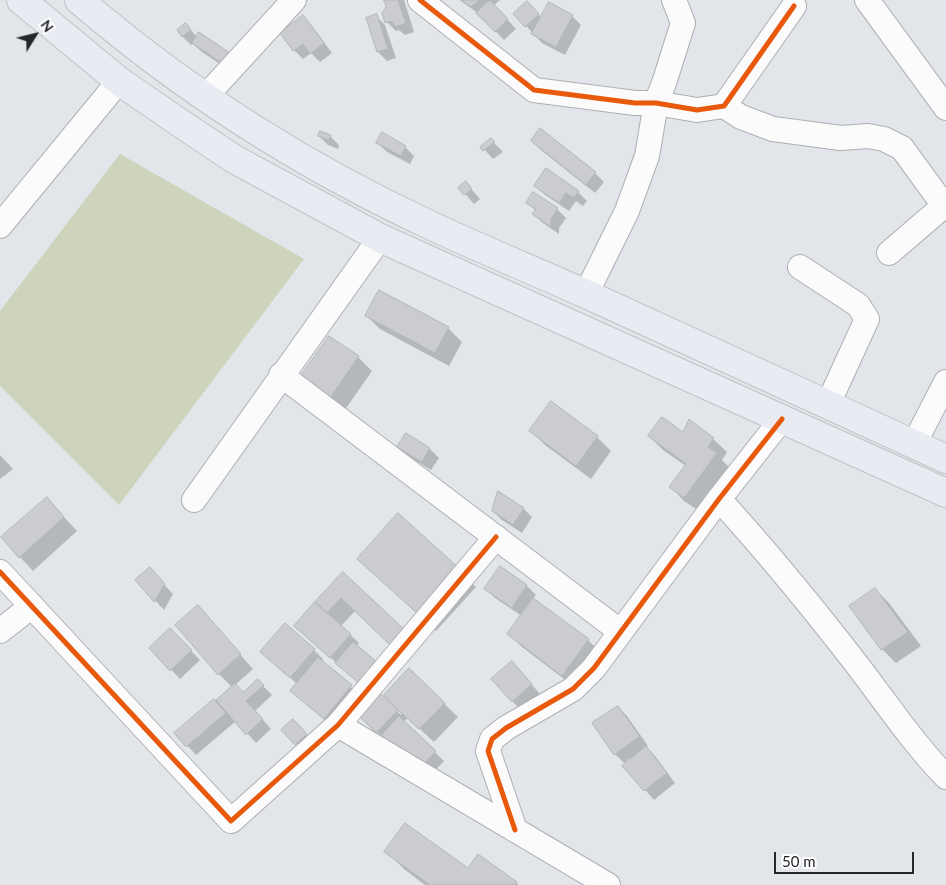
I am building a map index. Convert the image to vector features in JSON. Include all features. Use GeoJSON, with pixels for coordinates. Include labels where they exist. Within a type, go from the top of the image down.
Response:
{"type":"FeatureCollection","features":[{"type":"Feature","properties":{"kind":"main road"},"geometry":{"type":"LineString","coordinates":[[21,0],[119,81],[234,158],[380,238],[946,493]]}},
{"type":"Feature","properties":{"kind":"main road"},"geometry":{"type":"LineString","coordinates":[[79,0],[140,51],[255,130],[334,176],[431,226],[586,294],[946,459]]}},
{"type":"Feature","properties":{"kind":"street"},"geometry":{"type":"LineString","coordinates":[[206,96],[294,0]]}},
{"type":"Feature","properties":{"kind":"street"},"geometry":{"type":"LineString","coordinates":[[586,294],[627,211],[647,156],[656,103],[683,23],[674,0]]}},
{"type":"Feature","properties":{"kind":"street"},"geometry":{"type":"LineString","coordinates":[[867,0],[946,108]]}},
{"type":"Feature","properties":{"kind":"street"},"geometry":{"type":"LineString","coordinates":[[424,1],[534,90],[635,103],[656,103],[697,110],[724,106],[741,117],[773,129],[841,138],[868,136],[884,139],[902,148],[945,206],[889,253]]}},
{"type":"Feature","properties":{"kind":"street"},"geometry":{"type":"LineString","coordinates":[[724,106],[794,6]]}},
{"type":"Feature","properties":{"kind":"street"},"geometry":{"type":"LineString","coordinates":[[0,226],[119,81]]}},
{"type":"Feature","properties":{"kind":"street"},"geometry":{"type":"LineString","coordinates":[[194,500],[380,238]]}},
{"type":"Feature","properties":{"kind":"street"},"geometry":{"type":"LineString","coordinates":[[800,267],[858,305],[867,319],[828,404]]}},
{"type":"Feature","properties":{"kind":"street"},"geometry":{"type":"LineString","coordinates":[[281,376],[621,632]]}},
{"type":"Feature","properties":{"kind":"street"},"geometry":{"type":"LineString","coordinates":[[914,444],[946,382]]}},
{"type":"Feature","properties":{"kind":"street"},"geometry":{"type":"LineString","coordinates":[[515,830],[488,752],[492,739],[506,728],[573,689],[594,668],[719,499],[782,418]]}},
{"type":"Feature","properties":{"kind":"street"},"geometry":{"type":"LineString","coordinates":[[719,499],[806,600],[855,661],[928,759],[946,777]]}},
{"type":"Feature","properties":{"kind":"street"},"geometry":{"type":"LineString","coordinates":[[0,572],[231,821],[338,725],[496,537]]}},
{"type":"Feature","properties":{"kind":"street"},"geometry":{"type":"LineString","coordinates":[[0,631],[32,606]]}},
{"type":"Feature","properties":{"kind":"street"},"geometry":{"type":"LineString","coordinates":[[338,725],[608,885]]}},
{"type":"Feature","properties":{"kind":"green space"},"geometry":{"type":"Polygon","coordinates":[[[120,154],[304,259],[119,505],[0,386],[0,311],[120,154]]]}},
{"type":"Feature","properties":{"kind":"building"},"geometry":{"type":"Polygon","coordinates":[[[384,0],[398,0],[406,23],[395,27],[392,21],[385,23],[382,13],[386,7],[384,0]]]}},
{"type":"Feature","properties":{"kind":"building"},"geometry":{"type":"Polygon","coordinates":[[[461,0],[480,0],[471,7],[461,0]]]}},
{"type":"Feature","properties":{"kind":"building"},"geometry":{"type":"Polygon","coordinates":[[[490,0],[508,19],[495,32],[476,13],[490,0]]]}},
{"type":"Feature","properties":{"kind":"building"},"geometry":{"type":"Polygon","coordinates":[[[527,1],[539,14],[525,27],[513,14],[527,1]]]}},
{"type":"Feature","properties":{"kind":"building"},"geometry":{"type":"Polygon","coordinates":[[[549,2],[573,15],[556,47],[531,34],[549,2]]]}},
{"type":"Feature","properties":{"kind":"building"},"geometry":{"type":"Polygon","coordinates":[[[377,14],[388,49],[377,52],[366,18],[377,14]]]}},
{"type":"Feature","properties":{"kind":"building"},"geometry":{"type":"Polygon","coordinates":[[[303,15],[324,43],[310,54],[303,44],[293,51],[280,33],[303,15]]]}},
{"type":"Feature","properties":{"kind":"building"},"geometry":{"type":"Polygon","coordinates":[[[186,23],[191,30],[182,37],[177,30],[186,23]]]}},
{"type":"Feature","properties":{"kind":"building"},"geometry":{"type":"Polygon","coordinates":[[[199,32],[230,53],[223,64],[192,43],[199,32]]]}},
{"type":"Feature","properties":{"kind":"building"},"geometry":{"type":"Polygon","coordinates":[[[540,128],[596,172],[586,185],[531,141],[540,128]]]}},
{"type":"Feature","properties":{"kind":"building"},"geometry":{"type":"Polygon","coordinates":[[[320,131],[331,135],[329,140],[318,136],[320,131]]]}},
{"type":"Feature","properties":{"kind":"building"},"geometry":{"type":"Polygon","coordinates":[[[382,132],[406,146],[401,156],[376,143],[382,132]]]}},
{"type":"Feature","properties":{"kind":"building"},"geometry":{"type":"Polygon","coordinates":[[[491,138],[495,142],[483,151],[480,147],[491,138]]]}},
{"type":"Feature","properties":{"kind":"building"},"geometry":{"type":"Polygon","coordinates":[[[546,168],[579,191],[574,198],[566,193],[559,203],[534,186],[546,168]]]}},
{"type":"Feature","properties":{"kind":"building"},"geometry":{"type":"Polygon","coordinates":[[[466,181],[472,189],[464,195],[458,188],[466,181]]]}},
{"type":"Feature","properties":{"kind":"building"},"geometry":{"type":"Polygon","coordinates":[[[533,192],[558,208],[551,219],[551,227],[532,214],[536,209],[526,203],[533,192]]]}},
{"type":"Feature","properties":{"kind":"building"},"geometry":{"type":"Polygon","coordinates":[[[379,290],[449,327],[435,353],[365,316],[379,290]]]}},
{"type":"Feature","properties":{"kind":"building"},"geometry":{"type":"Polygon","coordinates":[[[329,336],[359,356],[328,401],[298,380],[329,336]]]}},
{"type":"Feature","properties":{"kind":"building"},"geometry":{"type":"Polygon","coordinates":[[[551,401],[598,436],[576,466],[529,431],[551,401]]]}},
{"type":"Feature","properties":{"kind":"building"},"geometry":{"type":"Polygon","coordinates":[[[662,417],[683,432],[689,419],[714,438],[708,447],[717,453],[684,498],[669,487],[686,464],[648,436],[662,417]]]}},
{"type":"Feature","properties":{"kind":"building"},"geometry":{"type":"Polygon","coordinates":[[[406,433],[430,448],[422,462],[397,447],[406,433]]]}},
{"type":"Feature","properties":{"kind":"building"},"geometry":{"type":"Polygon","coordinates":[[[498,491],[524,508],[513,525],[492,511],[498,491]]]}},
{"type":"Feature","properties":{"kind":"building"},"geometry":{"type":"Polygon","coordinates":[[[47,497],[64,517],[19,558],[1,537],[47,497]]]}},
{"type":"Feature","properties":{"kind":"building"},"geometry":{"type":"Polygon","coordinates":[[[398,513],[459,568],[418,614],[357,559],[398,513]]]}},
{"type":"Feature","properties":{"kind":"building"},"geometry":{"type":"Polygon","coordinates":[[[500,566],[527,585],[512,608],[484,589],[500,566]]]}},
{"type":"Feature","properties":{"kind":"building"},"geometry":{"type":"Polygon","coordinates":[[[150,567],[165,584],[154,602],[135,580],[150,567]]]}},
{"type":"Feature","properties":{"kind":"building"},"geometry":{"type":"Polygon","coordinates":[[[343,572],[404,629],[390,645],[341,598],[327,613],[315,602],[343,572]]]}},
{"type":"Feature","properties":{"kind":"building"},"geometry":{"type":"Polygon","coordinates":[[[875,588],[908,632],[881,650],[849,606],[875,588]]]}},
{"type":"Feature","properties":{"kind":"building"},"geometry":{"type":"Polygon","coordinates":[[[533,598],[589,639],[562,676],[507,634],[533,598]]]}},
{"type":"Feature","properties":{"kind":"building"},"geometry":{"type":"Polygon","coordinates":[[[315,602],[351,634],[330,658],[294,626],[315,602]]]}},
{"type":"Feature","properties":{"kind":"building"},"geometry":{"type":"Polygon","coordinates":[[[198,605],[241,654],[218,675],[175,625],[198,605]]]}},
{"type":"Feature","properties":{"kind":"building"},"geometry":{"type":"Polygon","coordinates":[[[285,623],[315,649],[290,678],[260,652],[285,623]]]}},
{"type":"Feature","properties":{"kind":"building"},"geometry":{"type":"Polygon","coordinates":[[[170,628],[192,650],[170,671],[149,648],[170,628]]]}},
{"type":"Feature","properties":{"kind":"building"},"geometry":{"type":"Polygon","coordinates":[[[353,642],[377,662],[359,683],[335,663],[353,642]]]}},
{"type":"Feature","properties":{"kind":"building"},"geometry":{"type":"Polygon","coordinates":[[[318,657],[352,685],[324,719],[290,691],[318,657]]]}},
{"type":"Feature","properties":{"kind":"building"},"geometry":{"type":"Polygon","coordinates":[[[512,661],[532,684],[512,702],[491,679],[512,661]]]}},
{"type":"Feature","properties":{"kind":"building"},"geometry":{"type":"Polygon","coordinates":[[[409,668],[445,703],[419,729],[384,695],[409,668]]]}},
{"type":"Feature","properties":{"kind":"building"},"geometry":{"type":"Polygon","coordinates":[[[258,679],[264,685],[246,701],[263,719],[246,735],[216,700],[235,683],[243,692],[258,679]]]}},
{"type":"Feature","properties":{"kind":"building"},"geometry":{"type":"Polygon","coordinates":[[[380,693],[398,710],[376,733],[358,715],[380,693]]]}},
{"type":"Feature","properties":{"kind":"building"},"geometry":{"type":"Polygon","coordinates":[[[214,699],[226,713],[186,747],[174,733],[214,699]]]}},
{"type":"Feature","properties":{"kind":"building"},"geometry":{"type":"Polygon","coordinates":[[[618,706],[640,736],[614,755],[592,723],[618,706]]]}},
{"type":"Feature","properties":{"kind":"building"},"geometry":{"type":"Polygon","coordinates":[[[399,716],[436,751],[418,771],[380,737],[399,716]]]}},
{"type":"Feature","properties":{"kind":"building"},"geometry":{"type":"Polygon","coordinates":[[[293,719],[307,734],[295,745],[281,730],[293,719]]]}},
{"type":"Feature","properties":{"kind":"building"},"geometry":{"type":"Polygon","coordinates":[[[646,746],[667,773],[644,791],[622,766],[646,746]]]}},
{"type":"Feature","properties":{"kind":"building"},"geometry":{"type":"Polygon","coordinates":[[[405,823],[468,868],[478,854],[517,882],[515,885],[430,885],[384,852],[405,823]]]}},
{"type":"Feature","properties":{"kind":"cycle path"},"geometry":{"type":"LineString","coordinates":[[420,0],[534,90],[635,103],[656,103],[697,110],[724,106],[794,6]]}},
{"type":"Feature","properties":{"kind":"cycle path"},"geometry":{"type":"LineString","coordinates":[[515,830],[488,751],[492,739],[506,728],[573,689],[594,668],[719,499],[782,419]]}},
{"type":"Feature","properties":{"kind":"cycle path"},"geometry":{"type":"LineString","coordinates":[[0,572],[231,821],[338,725],[496,537]]}}]}
